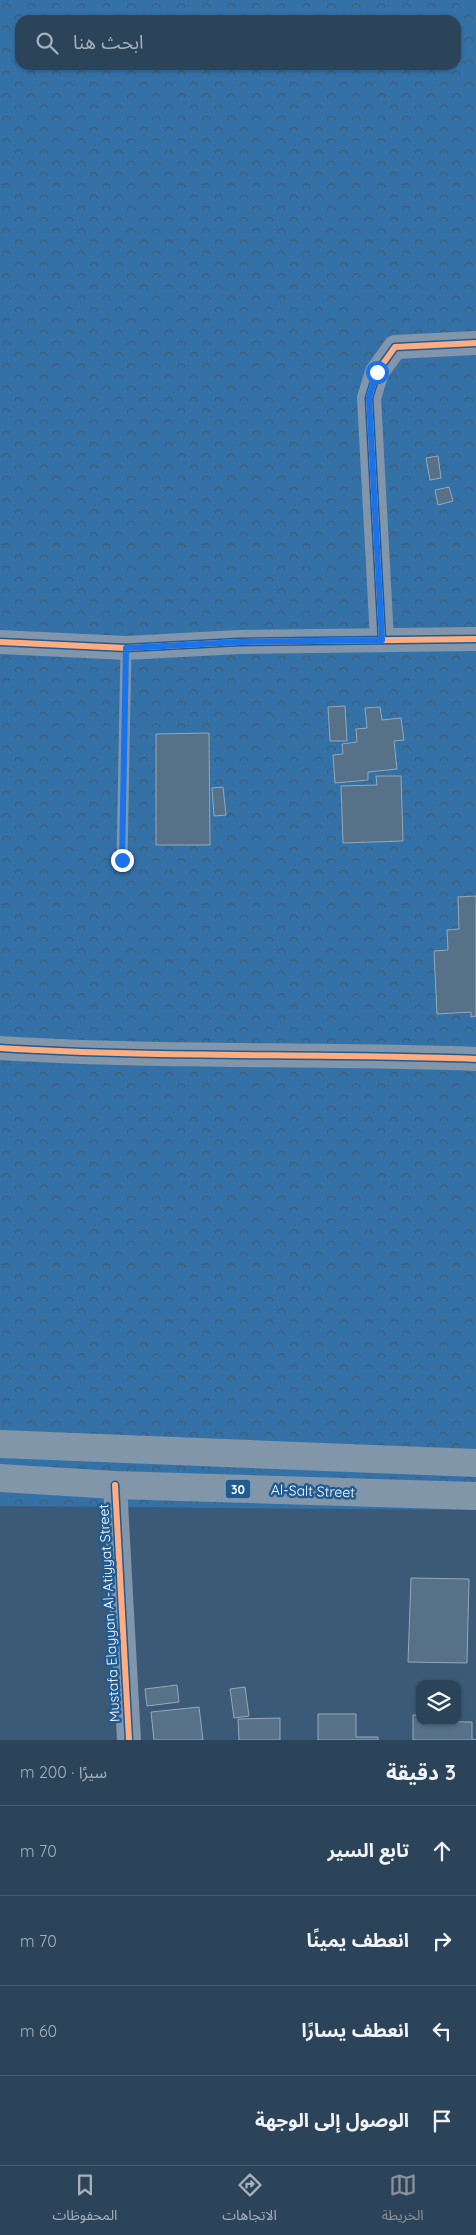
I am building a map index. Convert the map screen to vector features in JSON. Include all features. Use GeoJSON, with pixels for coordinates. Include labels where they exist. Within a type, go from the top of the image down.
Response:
{"type":"FeatureCollection","features":[{"type":"Feature","properties":{"kind":"main road"},"geometry":{"type":"LineString","coordinates":[[0,1444],[476,1463]]}},
{"type":"Feature","properties":{"kind":"main road","name":"Al-Salt Street"},"geometry":{"type":"LineString","coordinates":[[0,1478],[115,1485],[476,1496]]}},
{"type":"Feature","properties":{"kind":"street"},"geometry":{"type":"LineString","coordinates":[[382,640],[369,398],[377,372],[396,347],[476,343]]}},
{"type":"Feature","properties":{"kind":"street"},"geometry":{"type":"LineString","coordinates":[[0,642],[126,648],[239,642],[476,639]]}},
{"type":"Feature","properties":{"kind":"street"},"geometry":{"type":"LineString","coordinates":[[0,1048],[78,1053],[366,1055],[476,1059]]}},
{"type":"Feature","properties":{"kind":"street","name":"Mustafa Elayyan Al-Atiyyat Street"},"geometry":{"type":"LineString","coordinates":[[115,1485],[129,1740]]}},
{"type":"Feature","properties":{"kind":"lane"},"geometry":{"type":"LineString","coordinates":[[122,860],[126,648]]}},
{"type":"Feature","properties":{"kind":"green space"},"geometry":{"type":"Polygon","coordinates":[[[0,0],[476,0],[476,1510],[0,1506],[0,0]]]}},
{"type":"Feature","properties":{"kind":"building"},"geometry":{"type":"Polygon","coordinates":[[[438,456],[441,478],[430,480],[426,458],[438,456]]]}},
{"type":"Feature","properties":{"kind":"building"},"geometry":{"type":"Polygon","coordinates":[[[449,487],[453,501],[438,505],[435,490],[449,487]]]}},
{"type":"Feature","properties":{"kind":"building"},"geometry":{"type":"Polygon","coordinates":[[[345,706],[347,741],[330,741],[328,707],[345,706]]]}},
{"type":"Feature","properties":{"kind":"building"},"geometry":{"type":"Polygon","coordinates":[[[380,707],[382,720],[401,718],[404,740],[394,741],[397,769],[368,772],[368,780],[335,783],[333,755],[343,754],[342,744],[357,742],[356,729],[367,728],[365,708],[380,707]]]}},
{"type":"Feature","properties":{"kind":"building"},"geometry":{"type":"Polygon","coordinates":[[[209,733],[210,845],[156,845],[156,734],[209,733]]]}},
{"type":"Feature","properties":{"kind":"building"},"geometry":{"type":"Polygon","coordinates":[[[376,776],[401,776],[403,841],[343,843],[341,786],[377,785],[376,776]]]}},
{"type":"Feature","properties":{"kind":"building"},"geometry":{"type":"Polygon","coordinates":[[[223,787],[226,815],[214,816],[212,788],[223,787]]]}},
{"type":"Feature","properties":{"kind":"building"},"geometry":{"type":"Polygon","coordinates":[[[476,896],[476,1016],[471,1017],[471,1012],[437,1014],[434,951],[448,950],[447,930],[459,929],[458,897],[476,896]]]}},
{"type":"Feature","properties":{"kind":"building"},"geometry":{"type":"Polygon","coordinates":[[[411,1578],[469,1579],[467,1663],[408,1662],[411,1578]]]}},
{"type":"Feature","properties":{"kind":"building"},"geometry":{"type":"Polygon","coordinates":[[[177,1685],[179,1702],[147,1706],[145,1689],[177,1685]]]}},
{"type":"Feature","properties":{"kind":"building"},"geometry":{"type":"Polygon","coordinates":[[[245,1687],[249,1716],[234,1718],[230,1689],[245,1687]]]}},
{"type":"Feature","properties":{"kind":"building"},"geometry":{"type":"Polygon","coordinates":[[[199,1707],[203,1740],[154,1740],[151,1712],[199,1707]]]}},
{"type":"Feature","properties":{"kind":"building"},"geometry":{"type":"Polygon","coordinates":[[[318,1714],[356,1714],[356,1737],[378,1737],[378,1740],[318,1740],[318,1714]]]}},
{"type":"Feature","properties":{"kind":"building"},"geometry":{"type":"Polygon","coordinates":[[[413,1715],[416,1715],[416,1725],[461,1725],[461,1722],[472,1722],[472,1739],[476,1740],[413,1740],[413,1715]]]}},
{"type":"Feature","properties":{"kind":"building"},"geometry":{"type":"Polygon","coordinates":[[[280,1718],[280,1740],[239,1740],[238,1719],[280,1718]]]}},
{"type":"Feature","properties":{"kind":"cycle path"},"geometry":{"type":"LineString","coordinates":[[382,640],[369,398],[377,372],[395,347],[476,343]]}},
{"type":"Feature","properties":{"kind":"cycle path"},"geometry":{"type":"LineString","coordinates":[[0,642],[126,648],[239,642],[476,639]]}},
{"type":"Feature","properties":{"kind":"cycle path"},"geometry":{"type":"LineString","coordinates":[[0,1048],[119,1053],[476,1059]]}},
{"type":"Feature","properties":{"kind":"cycle path"},"geometry":{"type":"LineString","coordinates":[[115,1485],[129,1740]]}},
{"type":"Feature","properties":{"kind":"route"},"geometry":{"type":"LineString","coordinates":[[122,860],[126,648],[239,642],[382,640],[369,398],[377,372]]}}]}
